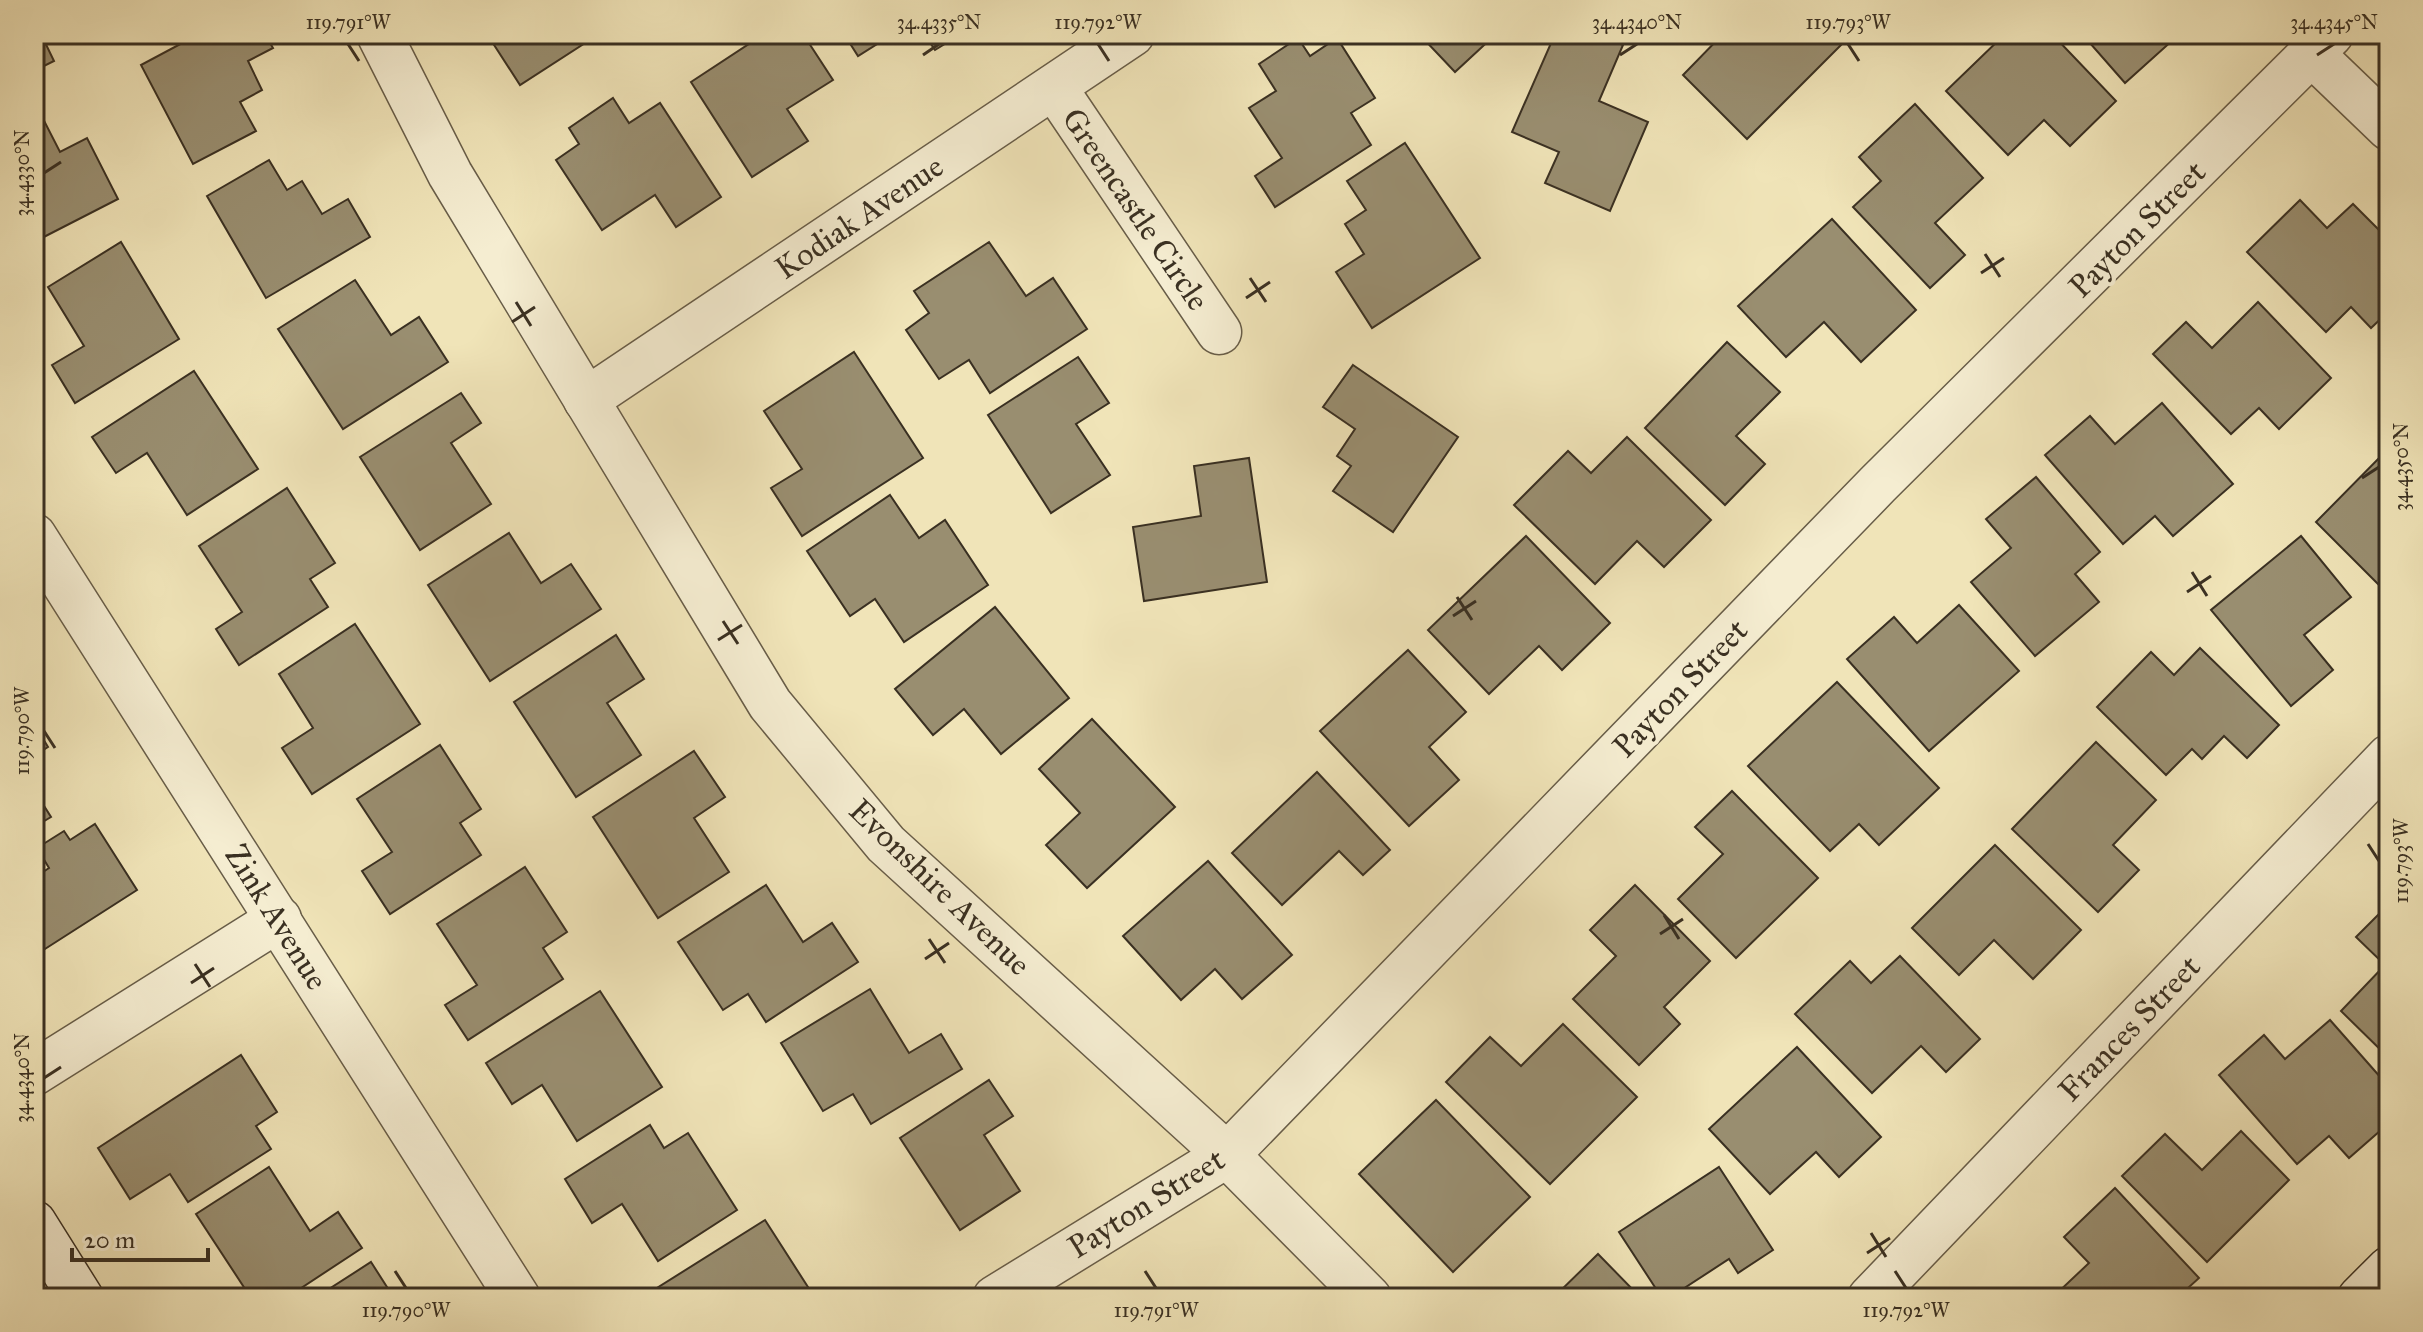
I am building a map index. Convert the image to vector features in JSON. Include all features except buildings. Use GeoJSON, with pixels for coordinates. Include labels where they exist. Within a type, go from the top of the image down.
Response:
{"type":"FeatureCollection","features":[{"type":"Feature","properties":{"kind":"street","name":"Evonshire Avenue"},"geometry":{"type":"LineString","coordinates":[[379,34],[450,174],[770,704],[886,844],[1227,1155],[1369,1298]]}},
{"type":"Feature","properties":{"kind":"street","name":"Kodiak Avenue"},"geometry":{"type":"LineString","coordinates":[[586,400],[1132,34]]}},
{"type":"Feature","properties":{"kind":"street"},"geometry":{"type":"LineString","coordinates":[[2322,44],[2389,128]]}},
{"type":"Feature","properties":{"kind":"street","name":"Payton Street"},"geometry":{"type":"LineString","coordinates":[[995,1298],[1227,1155],[1878,484],[2322,44]]}},
{"type":"Feature","properties":{"kind":"street","name":"Greencastle Circle"},"geometry":{"type":"LineString","coordinates":[[1054,87],[1219,332]]}},
{"type":"Feature","properties":{"kind":"street","name":"Zink Avenue"},"geometry":{"type":"LineString","coordinates":[[34,536],[518,1298]]}},
{"type":"Feature","properties":{"kind":"street","name":"Frances Street"},"geometry":{"type":"LineString","coordinates":[[1870,1298],[2389,757]]}},
{"type":"Feature","properties":{"kind":"street"},"geometry":{"type":"LineString","coordinates":[[34,1073],[279,919]]}},
{"type":"Feature","properties":{"kind":"street"},"geometry":{"type":"LineString","coordinates":[[34,1223],[81,1298]]}},
{"type":"Feature","properties":{"kind":"street"},"geometry":{"type":"LineString","coordinates":[[2360,1298],[2389,1269]]}}]}
